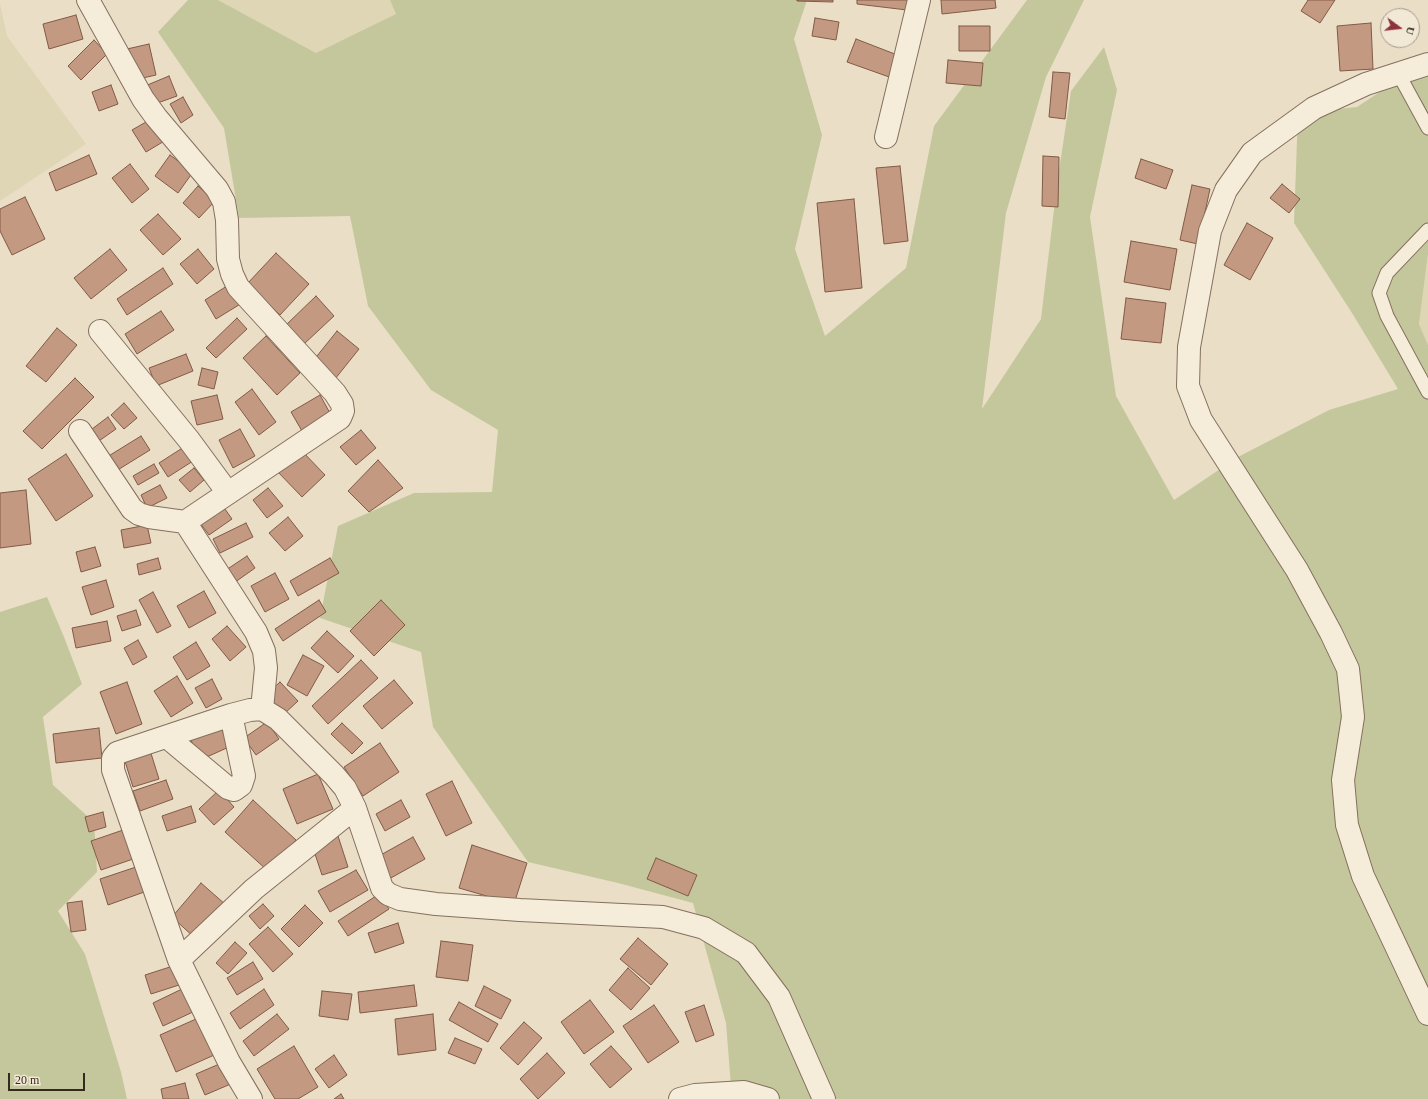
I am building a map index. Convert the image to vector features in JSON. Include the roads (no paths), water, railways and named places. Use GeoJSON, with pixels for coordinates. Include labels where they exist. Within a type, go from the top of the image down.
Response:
{"type":"FeatureCollection","features":[{"type":"Feature","properties":{"kind":"street"},"geometry":{"type":"LineString","coordinates":[[80,432],[132,509],[139,514],[149,517],[185,522],[340,418],[343,411],[342,404],[335,393],[238,287],[232,274],[228,259],[227,220],[224,202],[217,189],[156,117],[143,99],[88,0]]}},
{"type":"Feature","properties":{"kind":"street"},"geometry":{"type":"LineString","coordinates":[[886,137],[919,0]]}},
{"type":"Feature","properties":{"kind":"street"},"geometry":{"type":"LineString","coordinates":[[1428,64],[1366,84],[1314,108],[1252,153],[1226,190],[1210,231],[1189,347],[1188,386],[1201,420],[1297,570],[1331,633],[1348,669],[1353,717],[1343,780],[1347,824],[1364,876],[1428,1014]]}},
{"type":"Feature","properties":{"kind":"street"},"geometry":{"type":"LineString","coordinates":[[100,331],[190,440],[228,493]]}},
{"type":"Feature","properties":{"kind":"street"},"geometry":{"type":"LineString","coordinates":[[185,522],[256,632],[264,651],[266,668],[262,709]]}},
{"type":"Feature","properties":{"kind":"street"},"geometry":{"type":"LineString","coordinates":[[251,1099],[229,1062],[179,960],[113,770],[113,758],[117,753],[231,715],[250,710],[262,709],[278,719],[345,788],[355,808],[382,888],[388,894],[400,899],[436,904],[512,910],[663,917],[704,928],[746,952],[779,997],[824,1099]]}},
{"type":"Feature","properties":{"kind":"street"},"geometry":{"type":"LineString","coordinates":[[167,737],[228,788],[234,790],[241,785],[244,776],[231,715]]}},
{"type":"Feature","properties":{"kind":"street"},"geometry":{"type":"LineString","coordinates":[[179,960],[254,889],[355,808]]}},
{"type":"Feature","properties":{"kind":"street"},"geometry":{"type":"LineString","coordinates":[[680,1099],[695,1095],[744,1092],[768,1099]]}},
{"type":"Feature","properties":{"kind":"lane"},"geometry":{"type":"LineString","coordinates":[[1398,74],[1428,128]]}},
{"type":"Feature","properties":{"kind":"lane"},"geometry":{"type":"LineString","coordinates":[[1428,230],[1387,273],[1379,293],[1387,316],[1428,392]]}}]}
